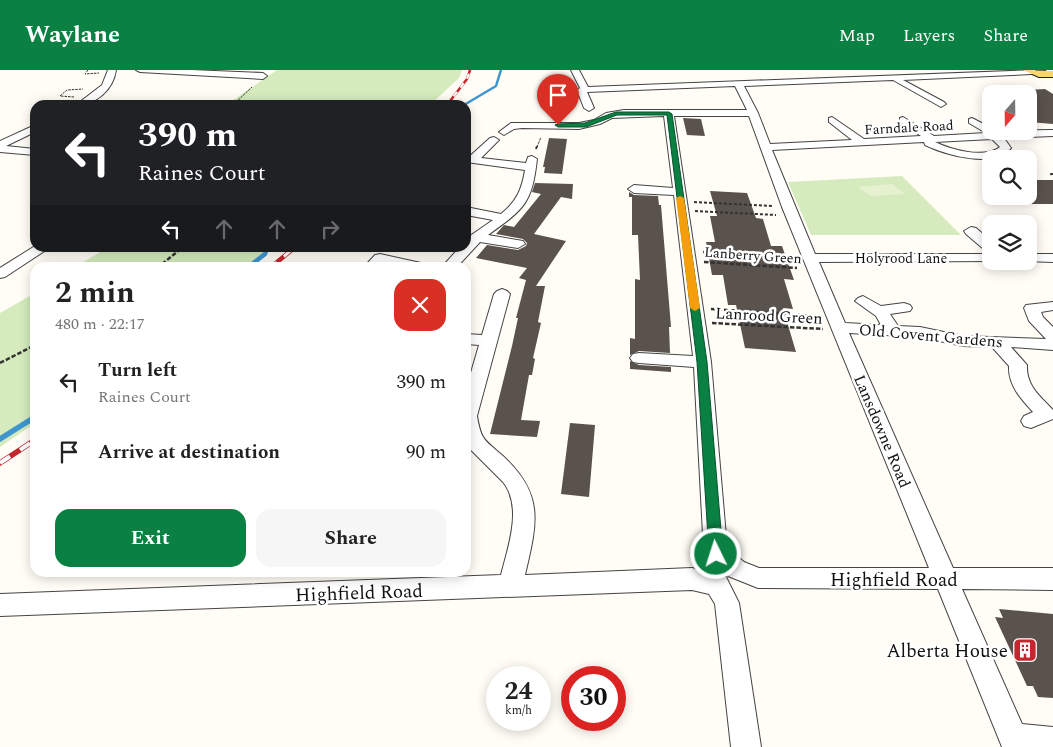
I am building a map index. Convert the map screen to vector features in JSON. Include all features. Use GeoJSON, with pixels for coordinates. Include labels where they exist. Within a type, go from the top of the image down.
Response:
{"type":"FeatureCollection","features":[{"type":"Feature","properties":{"kind":"main road"},"geometry":{"type":"LineString","coordinates":[[1030,71],[1051,73]]}},
{"type":"Feature","properties":{"kind":"street"},"geometry":{"type":"LineString","coordinates":[[140,70],[264,76]]}},
{"type":"Feature","properties":{"kind":"street"},"geometry":{"type":"LineString","coordinates":[[576,70],[589,108]]}},
{"type":"Feature","properties":{"kind":"street"},"geometry":{"type":"LineString","coordinates":[[889,70],[908,78]]}},
{"type":"Feature","properties":{"kind":"street"},"geometry":{"type":"LineString","coordinates":[[88,100],[110,82],[115,71]]}},
{"type":"Feature","properties":{"kind":"street"},"geometry":{"type":"LineString","coordinates":[[583,90],[896,79],[1030,71]]}},
{"type":"Feature","properties":{"kind":"street"},"geometry":{"type":"LineString","coordinates":[[197,82],[212,74]]}},
{"type":"Feature","properties":{"kind":"street"},"geometry":{"type":"LineString","coordinates":[[896,79],[941,104]]}},
{"type":"Feature","properties":{"kind":"street","name":"Lansdowne Road"},"geometry":{"type":"LineString","coordinates":[[739,85],[753,113],[790,211],[1015,742]]}},
{"type":"Feature","properties":{"kind":"street"},"geometry":{"type":"LineString","coordinates":[[930,104],[952,104]]}},
{"type":"Feature","properties":{"kind":"street"},"geometry":{"type":"LineString","coordinates":[[504,132],[511,126],[522,125],[547,130],[586,125],[616,114],[753,113]]}},
{"type":"Feature","properties":{"kind":"street"},"geometry":{"type":"LineString","coordinates":[[669,114],[702,362],[716,554],[727,577],[727,603],[746,747]]}},
{"type":"Feature","properties":{"kind":"street"},"geometry":{"type":"LineString","coordinates":[[832,120],[862,142]]}},
{"type":"Feature","properties":{"kind":"street"},"geometry":{"type":"LineString","coordinates":[[903,120],[935,146],[950,151],[990,155],[1002,152],[1006,148],[1002,140]]}},
{"type":"Feature","properties":{"kind":"street"},"geometry":{"type":"LineString","coordinates":[[972,121],[982,127]]}},
{"type":"Feature","properties":{"kind":"street"},"geometry":{"type":"LineString","coordinates":[[0,147],[30,131]]}},
{"type":"Feature","properties":{"kind":"street","name":"Farndale Road"},"geometry":{"type":"LineString","coordinates":[[1040,134],[1053,133]]}},
{"type":"Feature","properties":{"kind":"street"},"geometry":{"type":"LineString","coordinates":[[1040,134],[1053,145]]}},
{"type":"Feature","properties":{"kind":"street","name":"Farndale Road"},"geometry":{"type":"LineString","coordinates":[[766,147],[982,137]]}},
{"type":"Feature","properties":{"kind":"street"},"geometry":{"type":"LineString","coordinates":[[471,159],[482,152],[494,140]]}},
{"type":"Feature","properties":{"kind":"street"},"geometry":{"type":"LineString","coordinates":[[0,147],[30,151]]}},
{"type":"Feature","properties":{"kind":"street"},"geometry":{"type":"LineString","coordinates":[[471,160],[532,163],[531,178],[519,206],[471,242]]}},
{"type":"Feature","properties":{"kind":"street"},"geometry":{"type":"LineString","coordinates":[[634,190],[680,201]]}},
{"type":"Feature","properties":{"kind":"street"},"geometry":{"type":"LineString","coordinates":[[471,212],[502,218]]}},
{"type":"Feature","properties":{"kind":"street"},"geometry":{"type":"LineString","coordinates":[[971,230],[982,240]]}},
{"type":"Feature","properties":{"kind":"street"},"geometry":{"type":"LineString","coordinates":[[477,237],[518,244]]}},
{"type":"Feature","properties":{"kind":"street"},"geometry":{"type":"LineString","coordinates":[[0,274],[36,252]]}},
{"type":"Feature","properties":{"kind":"street"},"geometry":{"type":"LineString","coordinates":[[453,262],[462,252]]}},
{"type":"Feature","properties":{"kind":"street"},"geometry":{"type":"LineString","coordinates":[[383,255],[406,262]]}},
{"type":"Feature","properties":{"kind":"street","name":"Holyrood Lane"},"geometry":{"type":"LineString","coordinates":[[813,263],[982,258]]}},
{"type":"Feature","properties":{"kind":"street"},"geometry":{"type":"LineString","coordinates":[[1037,258],[1053,258]]}},
{"type":"Feature","properties":{"kind":"street"},"geometry":{"type":"LineString","coordinates":[[471,405],[502,294]]}},
{"type":"Feature","properties":{"kind":"street"},"geometry":{"type":"LineString","coordinates":[[862,301],[882,313],[892,330]]}},
{"type":"Feature","properties":{"kind":"street"},"geometry":{"type":"LineString","coordinates":[[1049,306],[1032,308],[1035,318],[1053,337]]}},
{"type":"Feature","properties":{"kind":"street"},"geometry":{"type":"LineString","coordinates":[[882,313],[887,309],[904,308]]}},
{"type":"Feature","properties":{"kind":"street","name":"Old Covent Gardens"},"geometry":{"type":"LineString","coordinates":[[838,325],[920,332],[963,342],[1022,342],[1053,345]]}},
{"type":"Feature","properties":{"kind":"street"},"geometry":{"type":"LineString","coordinates":[[471,339],[488,341]]}},
{"type":"Feature","properties":{"kind":"street"},"geometry":{"type":"LineString","coordinates":[[998,343],[1018,365],[1019,384],[1043,417]]}},
{"type":"Feature","properties":{"kind":"street"},"geometry":{"type":"LineString","coordinates":[[638,358],[702,362]]}},
{"type":"Feature","properties":{"kind":"street"},"geometry":{"type":"LineString","coordinates":[[471,439],[517,486],[522,499],[523,523],[510,587]]}},
{"type":"Feature","properties":{"kind":"street","name":"Highfield Road"},"geometry":{"type":"LineString","coordinates":[[0,605],[510,587],[727,577],[1053,579]]}},
{"type":"Feature","properties":{"kind":"street"},"geometry":{"type":"LineString","coordinates":[[1015,742],[1053,742]]}},
{"type":"Feature","properties":{"kind":"path"},"geometry":{"type":"LineString","coordinates":[[88,70],[85,74],[100,73]]}},
{"type":"Feature","properties":{"kind":"path"},"geometry":{"type":"LineString","coordinates":[[75,97],[60,96],[67,90],[84,89]]}},
{"type":"Feature","properties":{"kind":"path"},"geometry":{"type":"LineString","coordinates":[[680,201],[790,211]]}},
{"type":"Feature","properties":{"kind":"path"},"geometry":{"type":"LineString","coordinates":[[680,201],[790,211]]}},
{"type":"Feature","properties":{"kind":"path"},"geometry":{"type":"LineString","coordinates":[[164,262],[177,252]]}},
{"type":"Feature","properties":{"kind":"path","name":"Lanberry Green"},"geometry":{"type":"LineString","coordinates":[[688,256],[813,263]]}},
{"type":"Feature","properties":{"kind":"path","name":"Lanberry Green"},"geometry":{"type":"LineString","coordinates":[[688,256],[813,263]]}},
{"type":"Feature","properties":{"kind":"path","name":"Lanrood Green"},"geometry":{"type":"LineString","coordinates":[[696,315],[838,325]]}},
{"type":"Feature","properties":{"kind":"path","name":"Lanrood Green"},"geometry":{"type":"LineString","coordinates":[[696,315],[838,325]]}},
{"type":"Feature","properties":{"kind":"path"},"geometry":{"type":"LineString","coordinates":[[0,363],[30,348]]}},
{"type":"Feature","properties":{"kind":"green space"},"geometry":{"type":"Polygon","coordinates":[[[277,70],[462,70],[459,78],[435,100],[233,100],[277,70]]]}},
{"type":"Feature","properties":{"kind":"green space"},"geometry":{"type":"Polygon","coordinates":[[[902,176],[961,235],[811,235],[788,182],[902,176]]]}},
{"type":"Feature","properties":{"kind":"green space"},"geometry":{"type":"Polygon","coordinates":[[[892,184],[905,194],[870,196],[858,187],[892,184]]]}},
{"type":"Feature","properties":{"kind":"green space"},"geometry":{"type":"Polygon","coordinates":[[[100,252],[265,252],[253,262],[83,262],[100,252]]]}},
{"type":"Feature","properties":{"kind":"green space"},"geometry":{"type":"Polygon","coordinates":[[[30,296],[30,426],[0,447],[0,313],[30,296]]]}},
{"type":"Feature","properties":{"kind":"building"},"geometry":{"type":"Polygon","coordinates":[[[1038,89],[1045,89],[1053,94],[1053,124],[1038,123],[1038,89]]]}},
{"type":"Feature","properties":{"kind":"building"},"geometry":{"type":"Polygon","coordinates":[[[683,118],[701,119],[705,136],[687,135],[683,118]]]}},
{"type":"Feature","properties":{"kind":"building"},"geometry":{"type":"Polygon","coordinates":[[[549,138],[567,139],[562,174],[544,173],[545,167],[543,167],[549,138]]]}},
{"type":"Feature","properties":{"kind":"building"},"geometry":{"type":"Polygon","coordinates":[[[1037,180],[1053,180],[1053,204],[1037,204],[1037,180]]]}},
{"type":"Feature","properties":{"kind":"building"},"geometry":{"type":"Polygon","coordinates":[[[535,183],[573,184],[572,199],[561,197],[534,234],[566,241],[536,286],[545,286],[538,322],[541,323],[533,358],[535,359],[532,375],[529,375],[521,420],[540,421],[537,437],[490,434],[526,280],[519,278],[527,268],[476,258],[487,245],[518,250],[526,246],[527,243],[523,239],[496,234],[504,225],[514,227],[541,194],[532,192],[535,183]]]}},
{"type":"Feature","properties":{"kind":"building"},"geometry":{"type":"Polygon","coordinates":[[[710,191],[747,193],[756,218],[763,219],[771,246],[782,246],[794,280],[784,279],[793,309],[783,308],[796,352],[745,348],[736,305],[728,305],[723,275],[712,275],[706,242],[715,242],[710,216],[717,216],[710,191]]]}},
{"type":"Feature","properties":{"kind":"building"},"geometry":{"type":"Polygon","coordinates":[[[629,192],[634,195],[658,196],[659,205],[661,205],[671,327],[669,327],[670,353],[639,351],[630,355],[630,338],[635,339],[635,279],[640,280],[638,235],[632,235],[632,197],[629,197],[629,192]]]}},
{"type":"Feature","properties":{"kind":"building"},"geometry":{"type":"Polygon","coordinates":[[[630,361],[639,365],[671,367],[671,372],[630,369],[630,361]]]}},
{"type":"Feature","properties":{"kind":"building"},"geometry":{"type":"Polygon","coordinates":[[[570,423],[595,425],[589,497],[561,494],[570,423]]]}},
{"type":"Feature","properties":{"kind":"building","name":"Alberta House"},"geometry":{"type":"Polygon","coordinates":[[[999,609],[1053,614],[1053,698],[1038,697],[1033,686],[1027,686],[995,617],[1003,618],[999,609]]]}},
{"type":"Feature","properties":{"kind":"waterway"},"geometry":{"type":"LineString","coordinates":[[471,101],[496,86],[501,70]]}},
{"type":"Feature","properties":{"kind":"waterway"},"geometry":{"type":"LineString","coordinates":[[255,262],[266,252]]}},
{"type":"Feature","properties":{"kind":"waterway"},"geometry":{"type":"LineString","coordinates":[[0,439],[30,420]]}},
{"type":"Feature","properties":{"kind":"railway"},"geometry":{"type":"LineString","coordinates":[[451,100],[467,79],[470,70]]}},
{"type":"Feature","properties":{"kind":"railway"},"geometry":{"type":"LineString","coordinates":[[277,262],[289,252]]}},
{"type":"Feature","properties":{"kind":"railway"},"geometry":{"type":"LineString","coordinates":[[0,463],[30,443]]}},
{"type":"Feature","properties":{"kind":"slow traffic"},"geometry":{"type":"LineString","coordinates":[[680,198],[695,308]]}},
{"type":"Feature","properties":{"kind":"place","name":"Alberta House"},"geometry":{"type":"Point","coordinates":[1025,650]}},
{"type":"Feature","properties":{"kind":"route"},"geometry":{"type":"LineString","coordinates":[[558,125],[586,125],[597,122],[609,115],[624,113],[669,114],[702,362],[716,554]]}}]}
